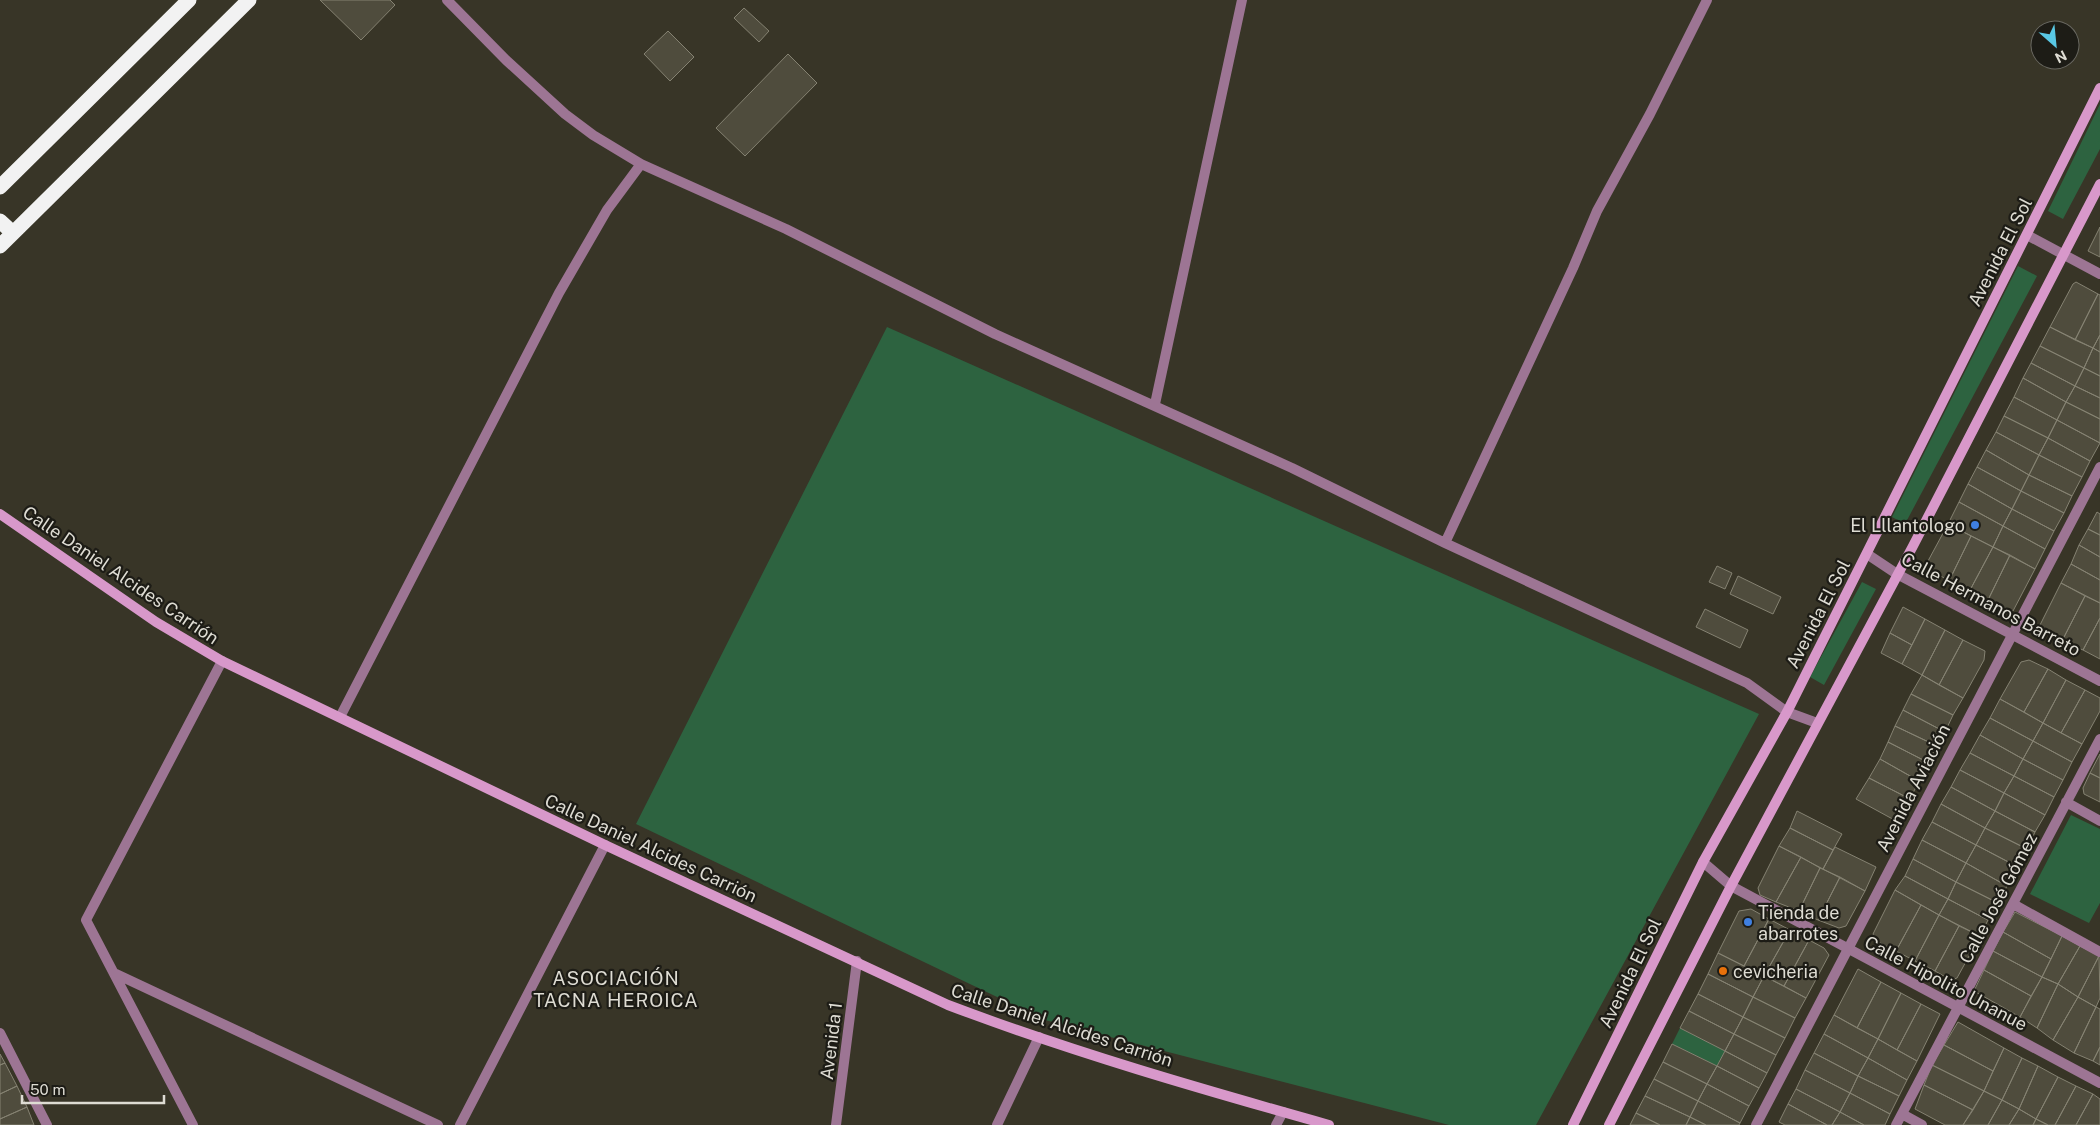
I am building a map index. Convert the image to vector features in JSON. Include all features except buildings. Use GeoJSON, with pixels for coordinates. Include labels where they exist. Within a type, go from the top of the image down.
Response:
{"type":"FeatureCollection","features":[{"type":"Feature","properties":{"kind":"highway"},"geometry":{"type":"LineString","coordinates":[[0,187],[189,0]]}},
{"type":"Feature","properties":{"kind":"highway"},"geometry":{"type":"LineString","coordinates":[[0,246],[249,0]]}},
{"type":"Feature","properties":{"kind":"highway"},"geometry":{"type":"LineString","coordinates":[[0,221],[13,233]]}},
{"type":"Feature","properties":{"kind":"main road","name":"Avenida El Sol"},"geometry":{"type":"LineString","coordinates":[[1573,1125],[1703,862],[1787,712],[2100,88]]}},
{"type":"Feature","properties":{"kind":"main road"},"geometry":{"type":"LineString","coordinates":[[1610,1125],[1731,886],[1913,546],[2100,184]]}},
{"type":"Feature","properties":{"kind":"main road","name":"Calle Daniel Alcides Carrión"},"geometry":{"type":"LineString","coordinates":[[0,514],[156,622],[222,662],[340,717],[605,846],[857,961],[948,1005],[1039,1037],[1329,1125]]}},
{"type":"Feature","properties":{"kind":"street"},"geometry":{"type":"LineString","coordinates":[[447,0],[506,60],[565,114],[593,135],[641,164],[786,229],[1046,357],[1155,404],[1292,468],[1445,543],[1747,683],[1787,712],[1817,723]]}},
{"type":"Feature","properties":{"kind":"street"},"geometry":{"type":"LineString","coordinates":[[1155,404],[1242,0]]}},
{"type":"Feature","properties":{"kind":"street"},"geometry":{"type":"LineString","coordinates":[[1445,543],[1573,268],[1597,211],[1654,106],[1706,0]]}},
{"type":"Feature","properties":{"kind":"street"},"geometry":{"type":"LineString","coordinates":[[340,717],[559,293],[607,210],[641,164]]}},
{"type":"Feature","properties":{"kind":"street"},"geometry":{"type":"LineString","coordinates":[[2027,235],[2100,274]]}},
{"type":"Feature","properties":{"kind":"street","name":"Avenida Aviación"},"geometry":{"type":"LineString","coordinates":[[1756,1125],[2100,467]]}},
{"type":"Feature","properties":{"kind":"street","name":"Calle Hermanos Barreto"},"geometry":{"type":"LineString","coordinates":[[1867,554],[1897,574],[2100,681]]}},
{"type":"Feature","properties":{"kind":"street"},"geometry":{"type":"LineString","coordinates":[[188,1124],[86,920],[222,662]]}},
{"type":"Feature","properties":{"kind":"street","name":"Calle José Gómez"},"geometry":{"type":"LineString","coordinates":[[1896,1125],[2100,739]]}},
{"type":"Feature","properties":{"kind":"street"},"geometry":{"type":"LineString","coordinates":[[2066,802],[2100,821]]}},
{"type":"Feature","properties":{"kind":"street"},"geometry":{"type":"LineString","coordinates":[[460,1125],[605,846]]}},
{"type":"Feature","properties":{"kind":"street","name":"Calle Hipolito Unanue"},"geometry":{"type":"LineString","coordinates":[[1703,862],[1731,886],[2100,1082]]}},
{"type":"Feature","properties":{"kind":"street"},"geometry":{"type":"LineString","coordinates":[[2013,904],[2100,952]]}},
{"type":"Feature","properties":{"kind":"street","name":"Avenida 1"},"geometry":{"type":"LineString","coordinates":[[836,1125],[857,961]]}},
{"type":"Feature","properties":{"kind":"street"},"geometry":{"type":"LineString","coordinates":[[114,973],[438,1125]]}},
{"type":"Feature","properties":{"kind":"street"},"geometry":{"type":"LineString","coordinates":[[0,1033],[48,1125]]}},
{"type":"Feature","properties":{"kind":"street"},"geometry":{"type":"LineString","coordinates":[[998,1125],[1039,1037]]}},
{"type":"Feature","properties":{"kind":"street"},"geometry":{"type":"LineString","coordinates":[[1276,1125],[1283,1112]]}},
{"type":"Feature","properties":{"kind":"street"},"geometry":{"type":"LineString","coordinates":[[1902,1114],[1922,1125]]}},
{"type":"Feature","properties":{"kind":"green space"},"geometry":{"type":"Polygon","coordinates":[[[2100,104],[2100,149],[2063,219],[2048,211],[2100,104]]]}},
{"type":"Feature","properties":{"kind":"green space"},"geometry":{"type":"Polygon","coordinates":[[[2018,266],[2037,276],[1905,524],[1892,517],[2018,266]]]}},
{"type":"Feature","properties":{"kind":"green space"},"geometry":{"type":"Polygon","coordinates":[[[887,327],[1759,714],[1536,1125],[1449,1125],[1045,1020],[636,824],[887,327]]]}},
{"type":"Feature","properties":{"kind":"green space"},"geometry":{"type":"Polygon","coordinates":[[[1862,582],[1876,589],[1824,685],[1810,677],[1862,582]]]}},
{"type":"Feature","properties":{"kind":"green space"},"geometry":{"type":"Polygon","coordinates":[[[2071,815],[2100,829],[2100,903],[2089,923],[2030,894],[2071,815]]]}},
{"type":"Feature","properties":{"kind":"green space"},"geometry":{"type":"Polygon","coordinates":[[[1680,1028],[1725,1051],[1717,1066],[1672,1044],[1680,1028]]]}},
{"type":"Feature","properties":{"kind":"place","name":"El Lllantologo"},"geometry":{"type":"Point","coordinates":[1975,525]}},
{"type":"Feature","properties":{"kind":"place","name":"Tienda de abarrotes"},"geometry":{"type":"Point","coordinates":[1748,922]}},
{"type":"Feature","properties":{"kind":"place","name":"cevicheria"},"geometry":{"type":"Point","coordinates":[1723,971]}},
{"type":"Feature","properties":{"kind":"district","name":"ASOCIACIÓN TACNA HEROICA"},"geometry":{"type":"Point","coordinates":[616,989]}}]}
